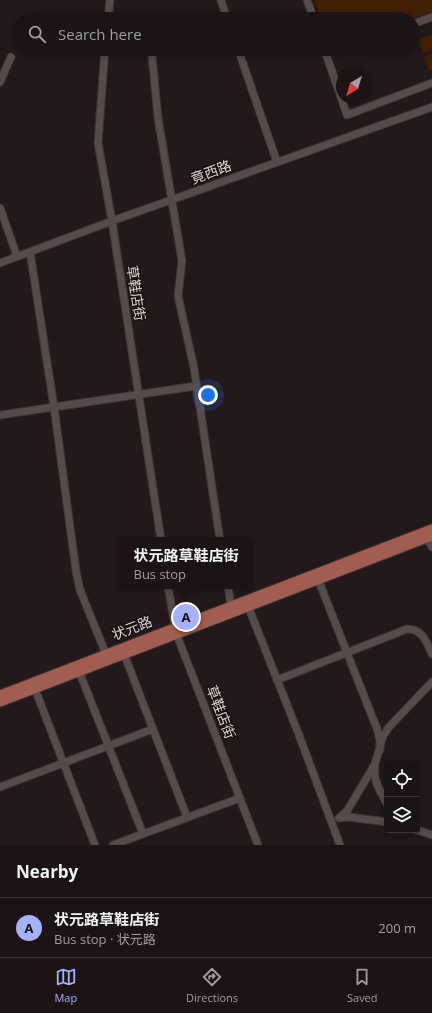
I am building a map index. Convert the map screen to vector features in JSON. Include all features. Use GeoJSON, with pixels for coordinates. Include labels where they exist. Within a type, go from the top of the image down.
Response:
{"type":"FeatureCollection","features":[{"type":"Feature","properties":{"kind":"main road","name":"状元路"},"geometry":{"type":"LineString","coordinates":[[0,695],[106,654],[248,606],[429,534]]}},
{"type":"Feature","properties":{"kind":"main road","name":"状元路"},"geometry":{"type":"LineString","coordinates":[[0,702],[124,654],[231,605],[429,534]]}},
{"type":"Feature","properties":{"kind":"street"},"geometry":{"type":"LineString","coordinates":[[109,12],[110,0]]}},
{"type":"Feature","properties":{"kind":"street"},"geometry":{"type":"LineString","coordinates":[[221,0],[225,12]]}},
{"type":"Feature","properties":{"kind":"street"},"geometry":{"type":"LineString","coordinates":[[307,0],[311,12]]}},
{"type":"Feature","properties":{"kind":"street"},"geometry":{"type":"LineString","coordinates":[[420,21],[432,17]]}},
{"type":"Feature","properties":{"kind":"street","name":"草鞋店街"},"geometry":{"type":"LineString","coordinates":[[104,56],[98,143],[112,221],[161,537]]}},
{"type":"Feature","properties":{"kind":"street"},"geometry":{"type":"LineString","coordinates":[[152,56],[158,118],[182,262],[178,296],[196,386],[220,537]]}},
{"type":"Feature","properties":{"kind":"street"},"geometry":{"type":"LineString","coordinates":[[240,56],[277,162]]}},
{"type":"Feature","properties":{"kind":"street"},"geometry":{"type":"LineString","coordinates":[[326,56],[347,115],[432,83]]}},
{"type":"Feature","properties":{"kind":"street"},"geometry":{"type":"LineString","coordinates":[[0,82],[11,57]]}},
{"type":"Feature","properties":{"kind":"street","name":"竟西路"},"geometry":{"type":"LineString","coordinates":[[0,263],[172,199],[432,107]]}},
{"type":"Feature","properties":{"kind":"street"},"geometry":{"type":"LineString","coordinates":[[0,208],[17,256]]}},
{"type":"Feature","properties":{"kind":"street"},"geometry":{"type":"LineString","coordinates":[[30,252],[54,407],[76,571],[80,590],[106,654]]}},
{"type":"Feature","properties":{"kind":"street"},"geometry":{"type":"LineString","coordinates":[[0,415],[196,386]]}},
{"type":"Feature","properties":{"kind":"street"},"geometry":{"type":"LineString","coordinates":[[429,534],[432,547]]}},
{"type":"Feature","properties":{"kind":"street"},"geometry":{"type":"LineString","coordinates":[[318,579],[377,729],[380,741],[380,750]]}},
{"type":"Feature","properties":{"kind":"street","name":"草鞋店街"},"geometry":{"type":"LineString","coordinates":[[169,589],[176,630],[258,845]]}},
{"type":"Feature","properties":{"kind":"street"},"geometry":{"type":"LineString","coordinates":[[228,589],[231,605]]}},
{"type":"Feature","properties":{"kind":"street"},"geometry":{"type":"LineString","coordinates":[[248,606],[278,680],[340,845]]}},
{"type":"Feature","properties":{"kind":"street"},"geometry":{"type":"LineString","coordinates":[[278,680],[407,629],[419,631],[432,654]]}},
{"type":"Feature","properties":{"kind":"street"},"geometry":{"type":"LineString","coordinates":[[124,654],[187,817]]}},
{"type":"Feature","properties":{"kind":"street"},"geometry":{"type":"LineString","coordinates":[[79,671],[142,834]]}},
{"type":"Feature","properties":{"kind":"street"},"geometry":{"type":"LineString","coordinates":[[339,818],[346,811],[375,764],[383,736],[389,727],[432,682]]}},
{"type":"Feature","properties":{"kind":"street"},"geometry":{"type":"LineString","coordinates":[[35,689],[95,845]]}},
{"type":"Feature","properties":{"kind":"street"},"geometry":{"type":"LineString","coordinates":[[0,787],[153,729]]}},
{"type":"Feature","properties":{"kind":"street"},"geometry":{"type":"LineString","coordinates":[[375,764],[375,780],[384,798]]}},
{"type":"Feature","properties":{"kind":"street"},"geometry":{"type":"LineString","coordinates":[[113,845],[240,798]]}},
{"type":"Feature","properties":{"kind":"street"},"geometry":{"type":"LineString","coordinates":[[331,820],[349,817],[384,822]]}},
{"type":"Feature","properties":{"kind":"street"},"geometry":{"type":"LineString","coordinates":[[420,831],[432,835]]}},
{"type":"Feature","properties":{"kind":"shaded area"},"geometry":{"type":"Polygon","coordinates":[[[314,0],[432,0],[432,12],[420,16],[420,12],[318,12],[314,0]]]}},
{"type":"Feature","properties":{"kind":"shaded area"},"geometry":{"type":"Polygon","coordinates":[[[432,35],[432,50],[423,53],[420,39],[432,35]]]}},
{"type":"Feature","properties":{"kind":"shaded area"},"geometry":{"type":"Polygon","coordinates":[[[432,54],[432,70],[429,71],[424,57],[432,54]]]}},
{"type":"Feature","properties":{"kind":"place","name":"状元路草鞋店街"},"geometry":{"type":"Point","coordinates":[186,617]}}]}
